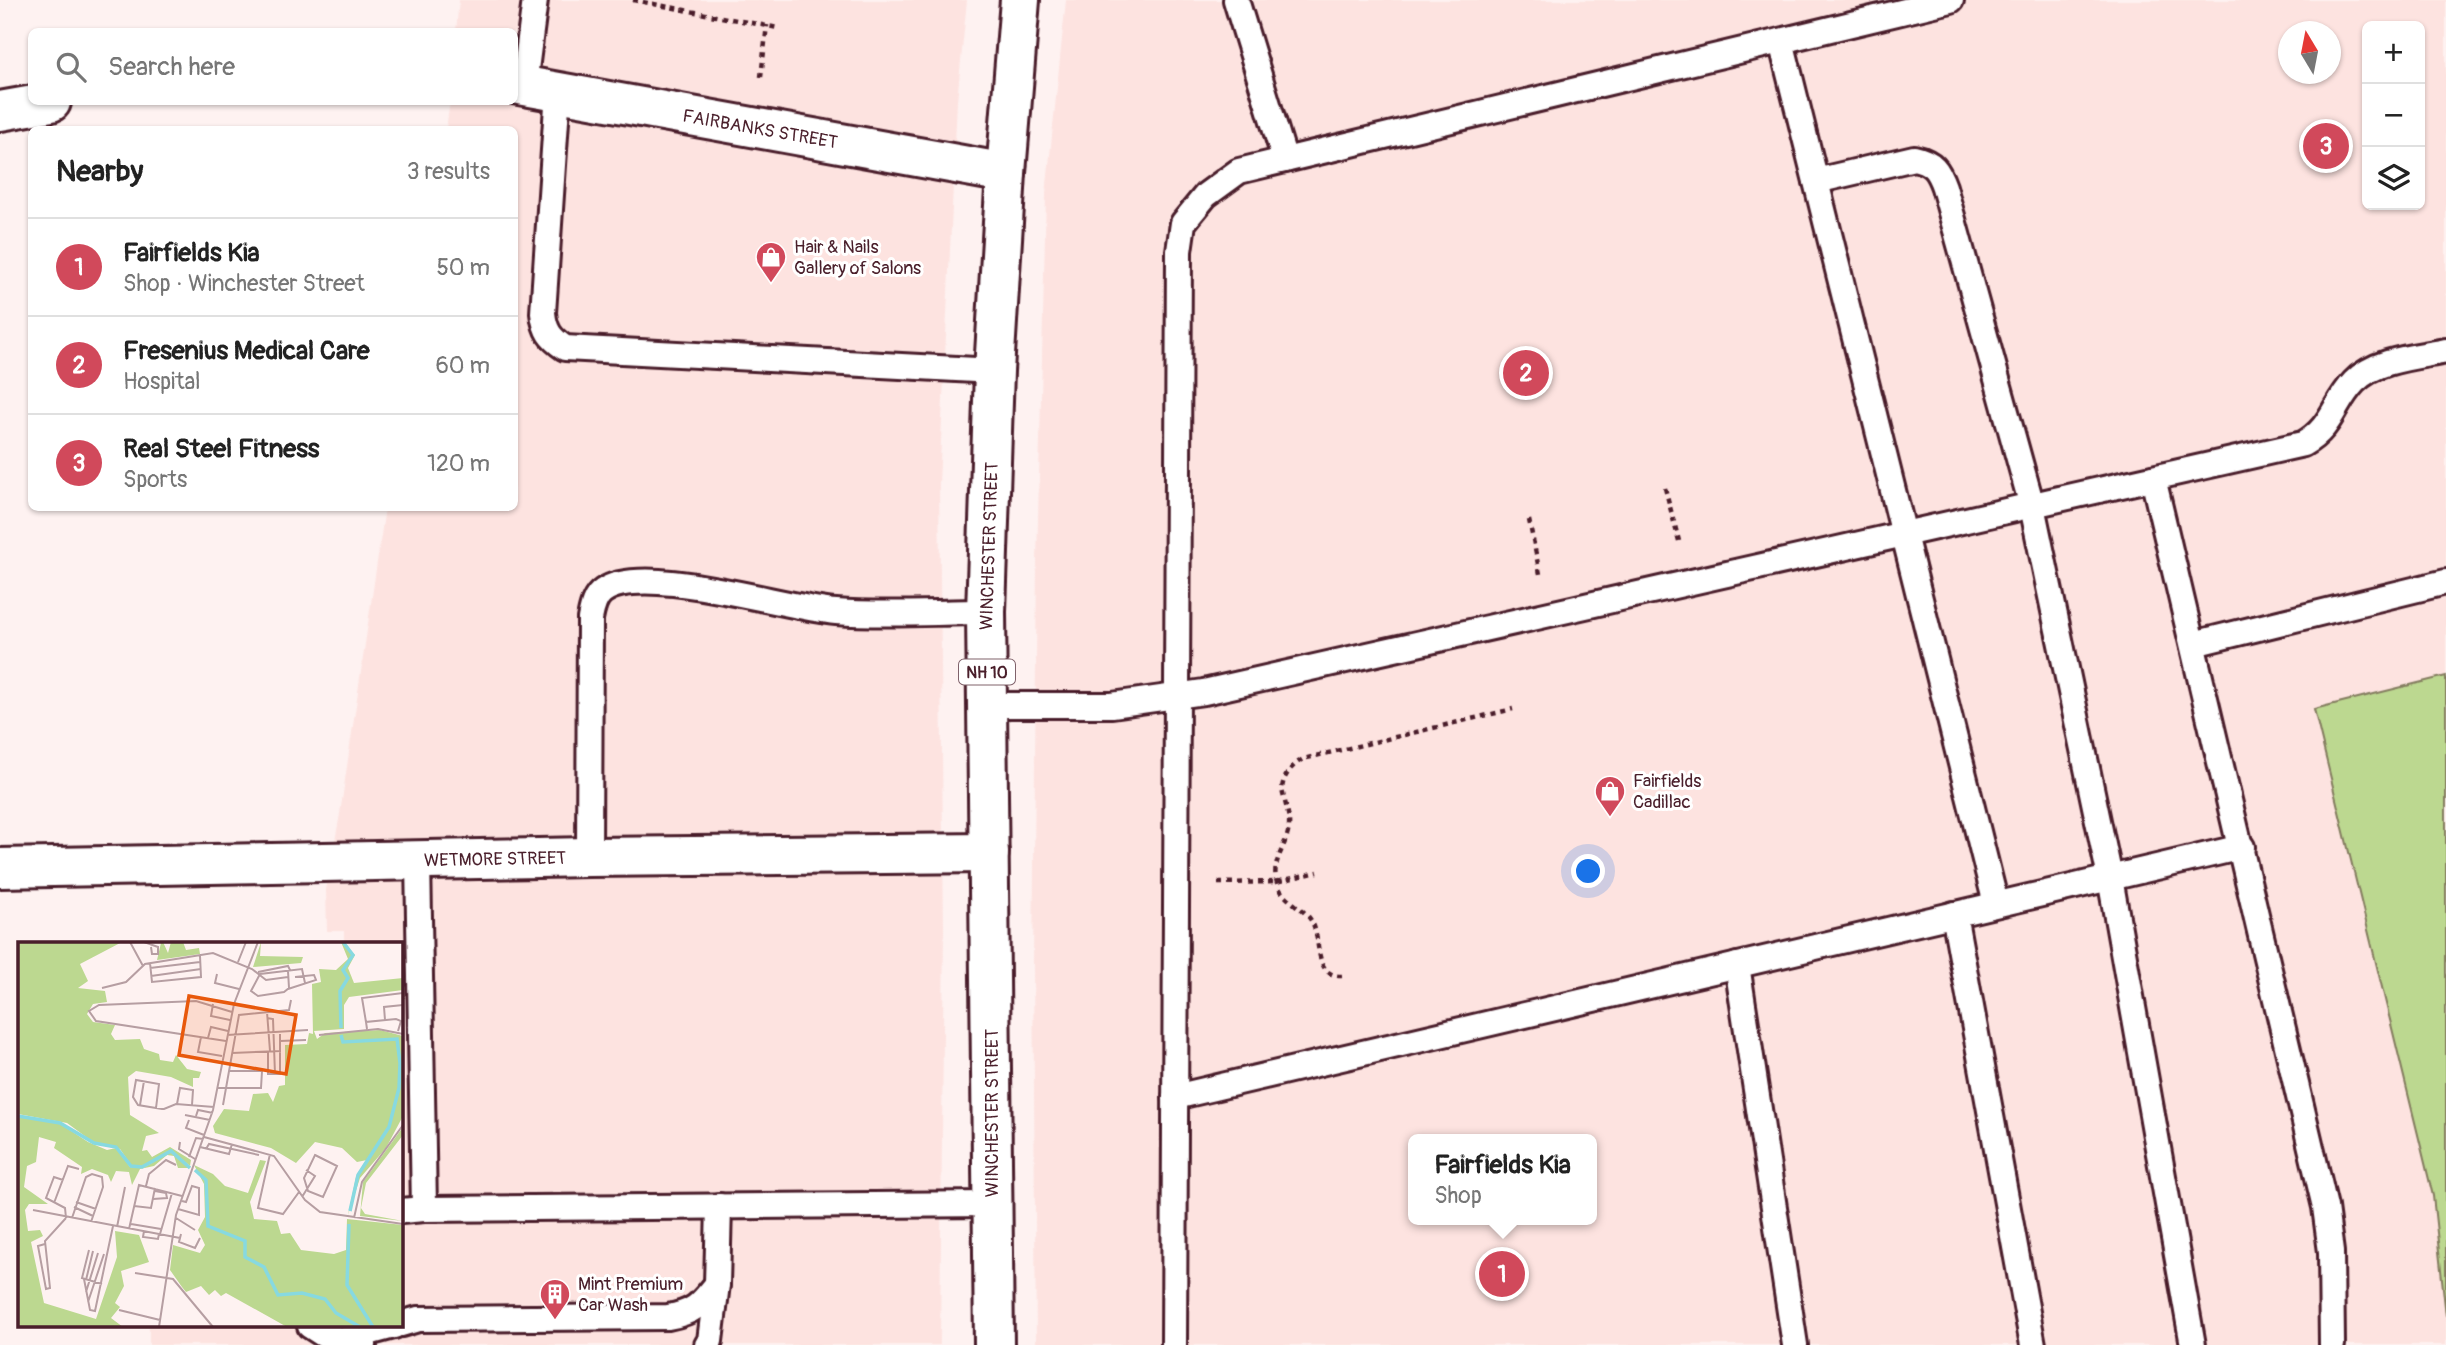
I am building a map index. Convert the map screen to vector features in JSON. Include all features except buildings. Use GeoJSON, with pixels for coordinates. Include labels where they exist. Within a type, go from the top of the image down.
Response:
{"type":"FeatureCollection","features":[{"type":"Feature","properties":{"kind":"street","name":"WINCHESTER STREET"},"geometry":{"type":"LineString","coordinates":[[994,1345],[986,612],[994,371],[1020,0]]}},
{"type":"Feature","properties":{"kind":"street","name":"FAIRBANKS STREET"},"geometry":{"type":"LineString","coordinates":[[532,87],[1006,173]]}},
{"type":"Feature","properties":{"kind":"street"},"geometry":{"type":"LineString","coordinates":[[0,111],[34,105]]}},
{"type":"Feature","properties":{"kind":"street","name":"WETMORE STREET"},"geometry":{"type":"LineString","coordinates":[[0,868],[989,853]]}},
{"type":"Feature","properties":{"kind":"lane"},"geometry":{"type":"LineString","coordinates":[[535,0],[532,87],[542,313],[545,328],[552,340],[565,348],[994,371]]}},
{"type":"Feature","properties":{"kind":"lane"},"geometry":{"type":"LineString","coordinates":[[1236,0],[1285,160]]}},
{"type":"Feature","properties":{"kind":"lane"},"geometry":{"type":"LineString","coordinates":[[1174,1345],[1179,251],[1183,223],[1206,195],[1239,171],[1951,0]]}},
{"type":"Feature","properties":{"kind":"lane"},"geometry":{"type":"LineString","coordinates":[[1781,41],[1996,904]]}},
{"type":"Feature","properties":{"kind":"lane"},"geometry":{"type":"LineString","coordinates":[[1816,181],[1914,158],[1928,161],[1938,170],[1944,187],[2032,506],[2110,878],[2193,1345]]}},
{"type":"Feature","properties":{"kind":"lane"},"geometry":{"type":"LineString","coordinates":[[987,705],[1112,705],[1177,697],[1549,616],[2302,444],[2325,427],[2354,382],[2368,372],[2388,363],[2446,351]]}},
{"type":"Feature","properties":{"kind":"lane"},"geometry":{"type":"LineString","coordinates":[[2153,478],[2325,1207],[2331,1252],[2332,1345]]}},
{"type":"Feature","properties":{"kind":"lane"},"geometry":{"type":"LineString","coordinates":[[589,857],[590,619],[594,603],[604,590],[651,580],[683,583],[836,612],[986,612]]}},
{"type":"Feature","properties":{"kind":"lane"},"geometry":{"type":"LineString","coordinates":[[2193,644],[2446,582]]}},
{"type":"Feature","properties":{"kind":"lane"},"geometry":{"type":"LineString","coordinates":[[1175,1097],[2242,847]]}},
{"type":"Feature","properties":{"kind":"lane"},"geometry":{"type":"LineString","coordinates":[[418,860],[412,1210],[992,1204]]}},
{"type":"Feature","properties":{"kind":"lane"},"geometry":{"type":"LineString","coordinates":[[1954,914],[2029,1344]]}},
{"type":"Feature","properties":{"kind":"lane"},"geometry":{"type":"LineString","coordinates":[[1737,965],[1795,1345]]}},
{"type":"Feature","properties":{"kind":"lane"},"geometry":{"type":"LineString","coordinates":[[707,1345],[710,1341],[717,1284],[719,1206]]}},
{"type":"Feature","properties":{"kind":"lane"},"geometry":{"type":"LineString","coordinates":[[402,1324],[418,1319],[668,1317],[686,1314],[699,1307],[717,1284]]}},
{"type":"Feature","properties":{"kind":"lane"},"geometry":{"type":"LineString","coordinates":[[313,1328],[324,1335],[355,1342],[389,1328]]}},
{"type":"Feature","properties":{"kind":"path"},"geometry":{"type":"LineString","coordinates":[[633,0],[778,27]]}},
{"type":"Feature","properties":{"kind":"path"},"geometry":{"type":"LineString","coordinates":[[1665,488],[1690,584]]}},
{"type":"Feature","properties":{"kind":"path"},"geometry":{"type":"LineString","coordinates":[[1529,520],[1549,616]]}},
{"type":"Feature","properties":{"kind":"path"},"geometry":{"type":"LineString","coordinates":[[1342,976],[1331,974],[1324,967],[1318,954],[1314,926],[1283,894],[1276,882],[1278,861],[1289,830],[1282,782],[1296,763],[1303,759],[1513,709]]}},
{"type":"Feature","properties":{"kind":"path"},"geometry":{"type":"LineString","coordinates":[[1176,884],[1276,882],[1318,872]]}},
{"type":"Feature","properties":{"kind":"shaded area"},"geometry":{"type":"Polygon","coordinates":[[[459,0],[967,0],[957,101],[939,484],[944,928],[940,1345],[149,1345],[149,1328],[402,1328],[402,942],[344,942],[344,931],[327,931],[326,890],[340,814],[385,511],[518,511],[518,126],[446,126],[450,105],[518,105],[518,28],[456,28],[459,0]]]}},
{"type":"Feature","properties":{"kind":"shaded area"},"geometry":{"type":"Polygon","coordinates":[[[1066,0],[2446,0],[2446,676],[2315,709],[2433,1196],[2446,1316],[2446,1345],[1036,1345],[1033,964],[1037,560],[1046,194],[1066,0]]]}},
{"type":"Feature","properties":{"kind":"green space"},"geometry":{"type":"Polygon","coordinates":[[[2446,676],[2446,1316],[2433,1196],[2314,709],[2446,676]]]}},
{"type":"Feature","properties":{"kind":"place","name":"Real Steel Fitness"},"geometry":{"type":"Point","coordinates":[2326,146]}},
{"type":"Feature","properties":{"kind":"place","name":"Hair & Nails Gallery of Salons"},"geometry":{"type":"Point","coordinates":[771,284]}},
{"type":"Feature","properties":{"kind":"place","name":"Fresenius Medical Care"},"geometry":{"type":"Point","coordinates":[1526,373]}},
{"type":"Feature","properties":{"kind":"place","name":"Fairfields Cadillac"},"geometry":{"type":"Point","coordinates":[1610,818]}},
{"type":"Feature","properties":{"kind":"place","name":"Fairfields Kia"},"geometry":{"type":"Point","coordinates":[1502,1274]}},
{"type":"Feature","properties":{"kind":"place","name":"Mint Premium Car Wash"},"geometry":{"type":"Point","coordinates":[555,1321]}}]}
